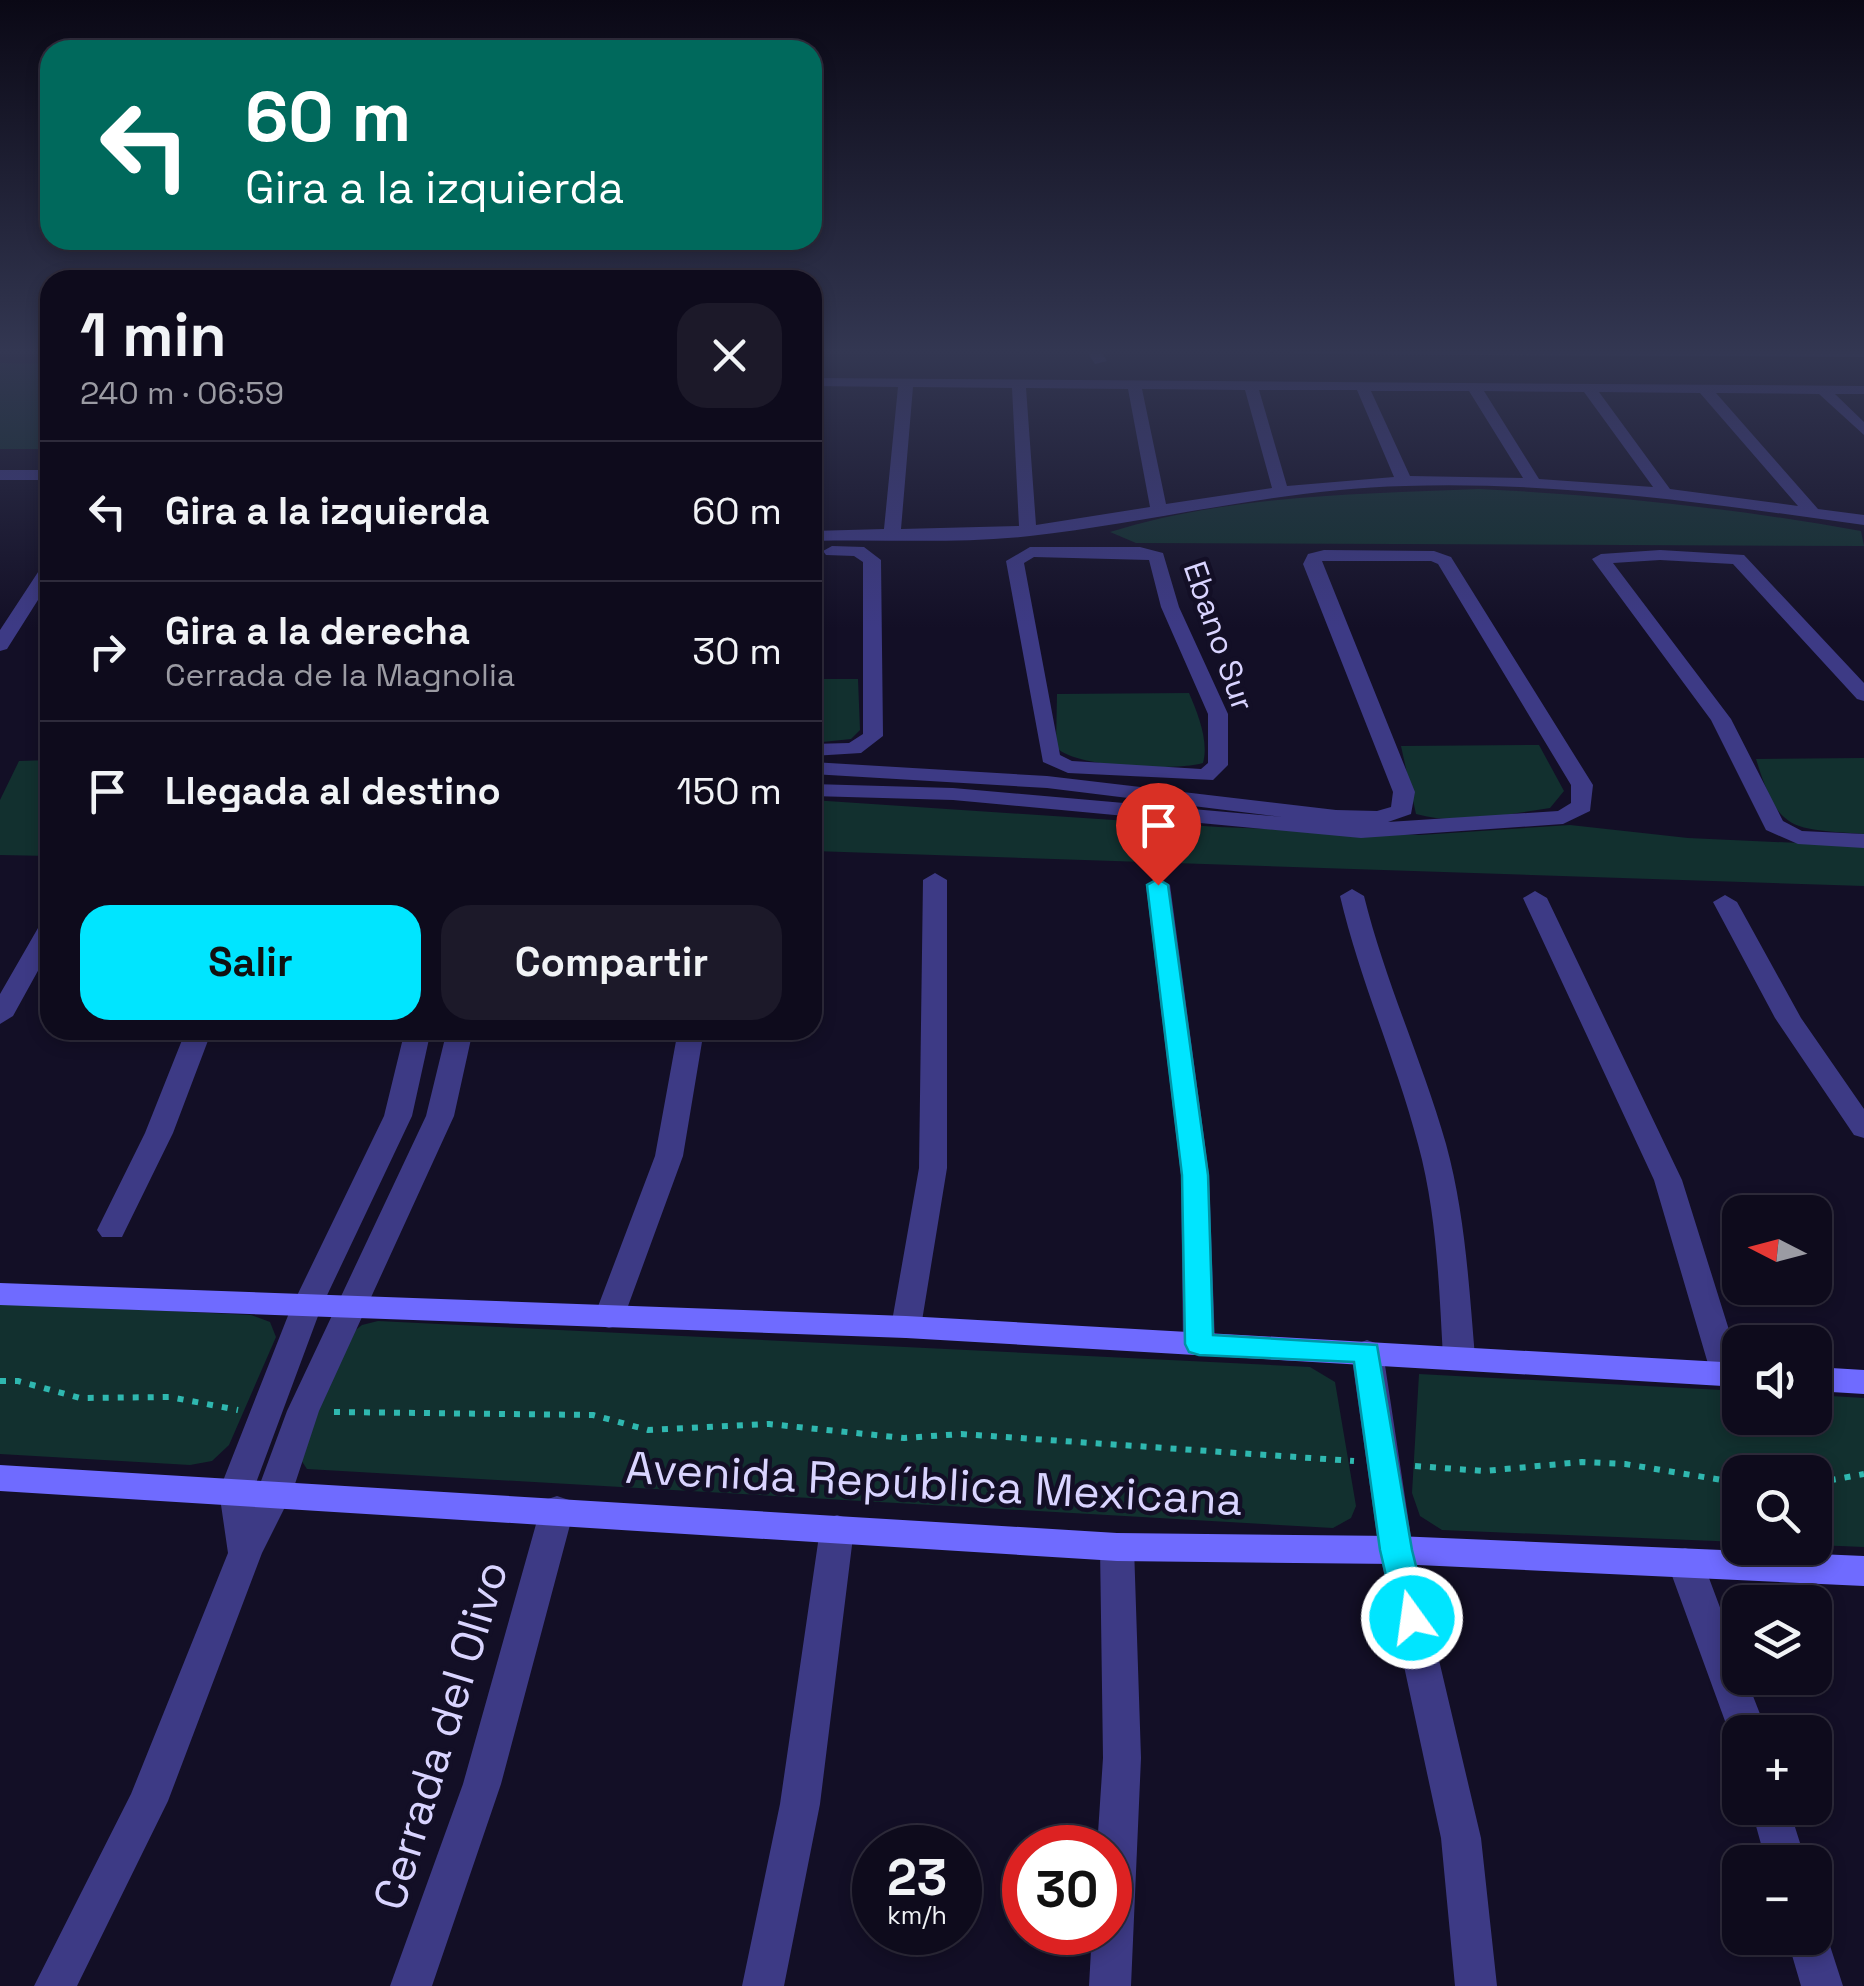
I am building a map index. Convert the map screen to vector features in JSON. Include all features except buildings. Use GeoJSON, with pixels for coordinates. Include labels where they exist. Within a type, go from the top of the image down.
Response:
{"type":"FeatureCollection","features":[{"type":"Feature","properties":{"kind":"main road"},"geometry":{"type":"LineString","coordinates":[[0,1294],[348,1310],[906,1326],[1722,1373]]}},
{"type":"Feature","properties":{"kind":"main road"},"geometry":{"type":"LineString","coordinates":[[1832,1380],[1864,1382]]}},
{"type":"Feature","properties":{"kind":"main road","name":"Avenida República Mexicana"},"geometry":{"type":"LineString","coordinates":[[0,1478],[1117,1547],[1396,1550],[1864,1571]]}},
{"type":"Feature","properties":{"kind":"street"},"geometry":{"type":"LineString","coordinates":[[892,536],[901,443]]}},
{"type":"Feature","properties":{"kind":"street"},"geometry":{"type":"LineString","coordinates":[[1023,443],[1028,531]]}},
{"type":"Feature","properties":{"kind":"street"},"geometry":{"type":"LineString","coordinates":[[1146,443],[1159,510]]}},
{"type":"Feature","properties":{"kind":"street"},"geometry":{"type":"LineString","coordinates":[[1267,443],[1281,490]]}},
{"type":"Feature","properties":{"kind":"street"},"geometry":{"type":"LineString","coordinates":[[1387,443],[1404,481]]}},
{"type":"Feature","properties":{"kind":"street"},"geometry":{"type":"LineString","coordinates":[[1509,443],[1534,483]]}},
{"type":"Feature","properties":{"kind":"street"},"geometry":{"type":"LineString","coordinates":[[1628,443],[1665,493]]}},
{"type":"Feature","properties":{"kind":"street"},"geometry":{"type":"LineString","coordinates":[[1751,443],[1813,513]]}},
{"type":"Feature","properties":{"kind":"street"},"geometry":{"type":"LineString","coordinates":[[0,475],[40,475]]}},
{"type":"Feature","properties":{"kind":"street"},"geometry":{"type":"LineString","coordinates":[[822,536],[1028,531],[1281,490],[1404,481],[1534,483],[1665,493],[1864,520]]}},
{"type":"Feature","properties":{"kind":"street"},"geometry":{"type":"LineString","coordinates":[[822,550],[858,551],[872,560],[873,717],[873,736],[866,744],[854,749],[822,750]]}},
{"type":"Feature","properties":{"kind":"street","name":"Ebano Sur"},"geometry":{"type":"LineString","coordinates":[[1030,552],[1140,552],[1157,557],[1170,607],[1218,714],[1218,765],[1206,776],[1125,791],[1050,758],[1016,562],[1030,552]]}},
{"type":"Feature","properties":{"kind":"street"},"geometry":{"type":"LineString","coordinates":[[822,768],[957,774],[1125,791],[1284,818],[1400,822],[1563,817],[1582,806],[1582,785],[1442,558],[1324,556],[1314,558],[1312,564],[1404,792],[1400,822]]}},
{"type":"Feature","properties":{"kind":"street"},"geometry":{"type":"LineString","coordinates":[[1864,695],[1738,559],[1611,556],[1600,562],[1721,719],[1774,825],[1783,832],[1864,842]]}},
{"type":"Feature","properties":{"kind":"street"},"geometry":{"type":"LineString","coordinates":[[0,646],[40,583]]}},
{"type":"Feature","properties":{"kind":"street"},"geometry":{"type":"LineString","coordinates":[[822,790],[953,794],[1125,791]]}},
{"type":"Feature","properties":{"kind":"street"},"geometry":{"type":"LineString","coordinates":[[906,1326],[933,1168],[935,880]]}},
{"type":"Feature","properties":{"kind":"street"},"geometry":{"type":"LineString","coordinates":[[1158,885],[1195,1175],[1199,1344]]}},
{"type":"Feature","properties":{"kind":"street"},"geometry":{"type":"LineString","coordinates":[[1352,896],[1363,948],[1416,1092],[1444,1192],[1460,1358]]}},
{"type":"Feature","properties":{"kind":"street"},"geometry":{"type":"LineString","coordinates":[[1535,898],[1668,1180],[1722,1339]]}},
{"type":"Feature","properties":{"kind":"street"},"geometry":{"type":"LineString","coordinates":[[1725,902],[1788,1018],[1864,1129]]}},
{"type":"Feature","properties":{"kind":"street"},"geometry":{"type":"LineString","coordinates":[[0,1016],[40,946]]}},
{"type":"Feature","properties":{"kind":"street"},"geometry":{"type":"LineString","coordinates":[[112,1230],[159,1133],[195,1040]]}},
{"type":"Feature","properties":{"kind":"street"},"geometry":{"type":"LineString","coordinates":[[246,1552],[236,1491],[263,1410],[306,1308],[398,1116],[416,1040]]}},
{"type":"Feature","properties":{"kind":"street"},"geometry":{"type":"LineString","coordinates":[[55,1986],[148,1800],[246,1552],[275,1493],[302,1411],[440,1116],[458,1040]]}},
{"type":"Feature","properties":{"kind":"street"},"geometry":{"type":"LineString","coordinates":[[608,1317],[669,1156],[689,1040]]}},
{"type":"Feature","properties":{"kind":"street"},"geometry":{"type":"LineString","coordinates":[[1367,1352],[1396,1550],[1461,1838],[1476,1986]]}},
{"type":"Feature","properties":{"kind":"street","name":"Cerrada del Olivo"},"geometry":{"type":"LineString","coordinates":[[410,1986],[482,1784],[557,1510]]}},
{"type":"Feature","properties":{"kind":"street"},"geometry":{"type":"LineString","coordinates":[[763,1986],[800,1804],[837,1529]]}},
{"type":"Feature","properties":{"kind":"street"},"geometry":{"type":"LineString","coordinates":[[1110,1986],[1122,1758],[1117,1547]]}},
{"type":"Feature","properties":{"kind":"street"},"geometry":{"type":"LineString","coordinates":[[1685,1562],[1742,1715]]}},
{"type":"Feature","properties":{"kind":"street"},"geometry":{"type":"LineString","coordinates":[[1813,1955],[1822,1986]]}},
{"type":"Feature","properties":{"kind":"path"},"geometry":{"type":"LineString","coordinates":[[0,1381],[18,1381],[80,1398],[170,1397],[244,1411],[263,1410]]}},
{"type":"Feature","properties":{"kind":"path"},"geometry":{"type":"LineString","coordinates":[[302,1411],[443,1416],[484,1412],[593,1415],[648,1430],[769,1424],[904,1438],[962,1434],[1484,1470],[1582,1462],[1625,1464],[1722,1480]]}},
{"type":"Feature","properties":{"kind":"path"},"geometry":{"type":"LineString","coordinates":[[1832,1480],[1864,1474]]}},
{"type":"Feature","properties":{"kind":"green space"},"geometry":{"type":"Polygon","coordinates":[[[0,443],[40,443],[40,449],[0,449],[0,443]]]}},
{"type":"Feature","properties":{"kind":"green space"},"geometry":{"type":"Polygon","coordinates":[[[1479,489],[1623,499],[1766,516],[1861,531],[1864,546],[1136,543],[1110,532],[1247,503],[1479,489]]]}},
{"type":"Feature","properties":{"kind":"green space"},"geometry":{"type":"Polygon","coordinates":[[[822,679],[858,679],[860,730],[851,739],[822,742],[822,679]]]}},
{"type":"Feature","properties":{"kind":"green space"},"geometry":{"type":"Polygon","coordinates":[[[1189,693],[1204,737],[1203,763],[1149,767],[1103,763],[1066,754],[1056,747],[1057,694],[1189,693]]]}},
{"type":"Feature","properties":{"kind":"green space"},"geometry":{"type":"Polygon","coordinates":[[[1539,745],[1564,791],[1550,808],[1465,819],[1416,814],[1401,746],[1539,745]]]}},
{"type":"Feature","properties":{"kind":"green space"},"geometry":{"type":"Polygon","coordinates":[[[1864,758],[1864,834],[1820,830],[1791,822],[1772,802],[1756,759],[1864,758]]]}},
{"type":"Feature","properties":{"kind":"green space"},"geometry":{"type":"Polygon","coordinates":[[[40,760],[40,856],[0,855],[0,800],[19,761],[40,760]]]}},
{"type":"Feature","properties":{"kind":"green space"},"geometry":{"type":"Polygon","coordinates":[[[822,801],[1219,827],[1420,835],[1570,825],[1688,838],[1864,846],[1864,886],[822,851],[822,801]]]}},
{"type":"Feature","properties":{"kind":"green space"},"geometry":{"type":"Polygon","coordinates":[[[0,1303],[251,1315],[270,1322],[276,1337],[229,1445],[212,1461],[190,1465],[0,1454],[0,1303]]]}},
{"type":"Feature","properties":{"kind":"green space"},"geometry":{"type":"Polygon","coordinates":[[[378,1321],[1310,1367],[1335,1382],[1356,1506],[1351,1518],[1333,1528],[307,1469],[295,1451],[343,1340],[362,1325],[378,1321]]]}},
{"type":"Feature","properties":{"kind":"green space"},"geometry":{"type":"Polygon","coordinates":[[[1419,1374],[1722,1390],[1722,1435],[1832,1435],[1832,1396],[1864,1398],[1864,1547],[1832,1546],[1832,1455],[1722,1455],[1722,1541],[1442,1530],[1420,1516],[1412,1493],[1419,1374]]]}},
{"type":"Feature","properties":{"kind":"route"},"geometry":{"type":"LineString","coordinates":[[1158,885],[1195,1175],[1199,1344],[1367,1352],[1396,1550],[1412,1618]]}}]}
